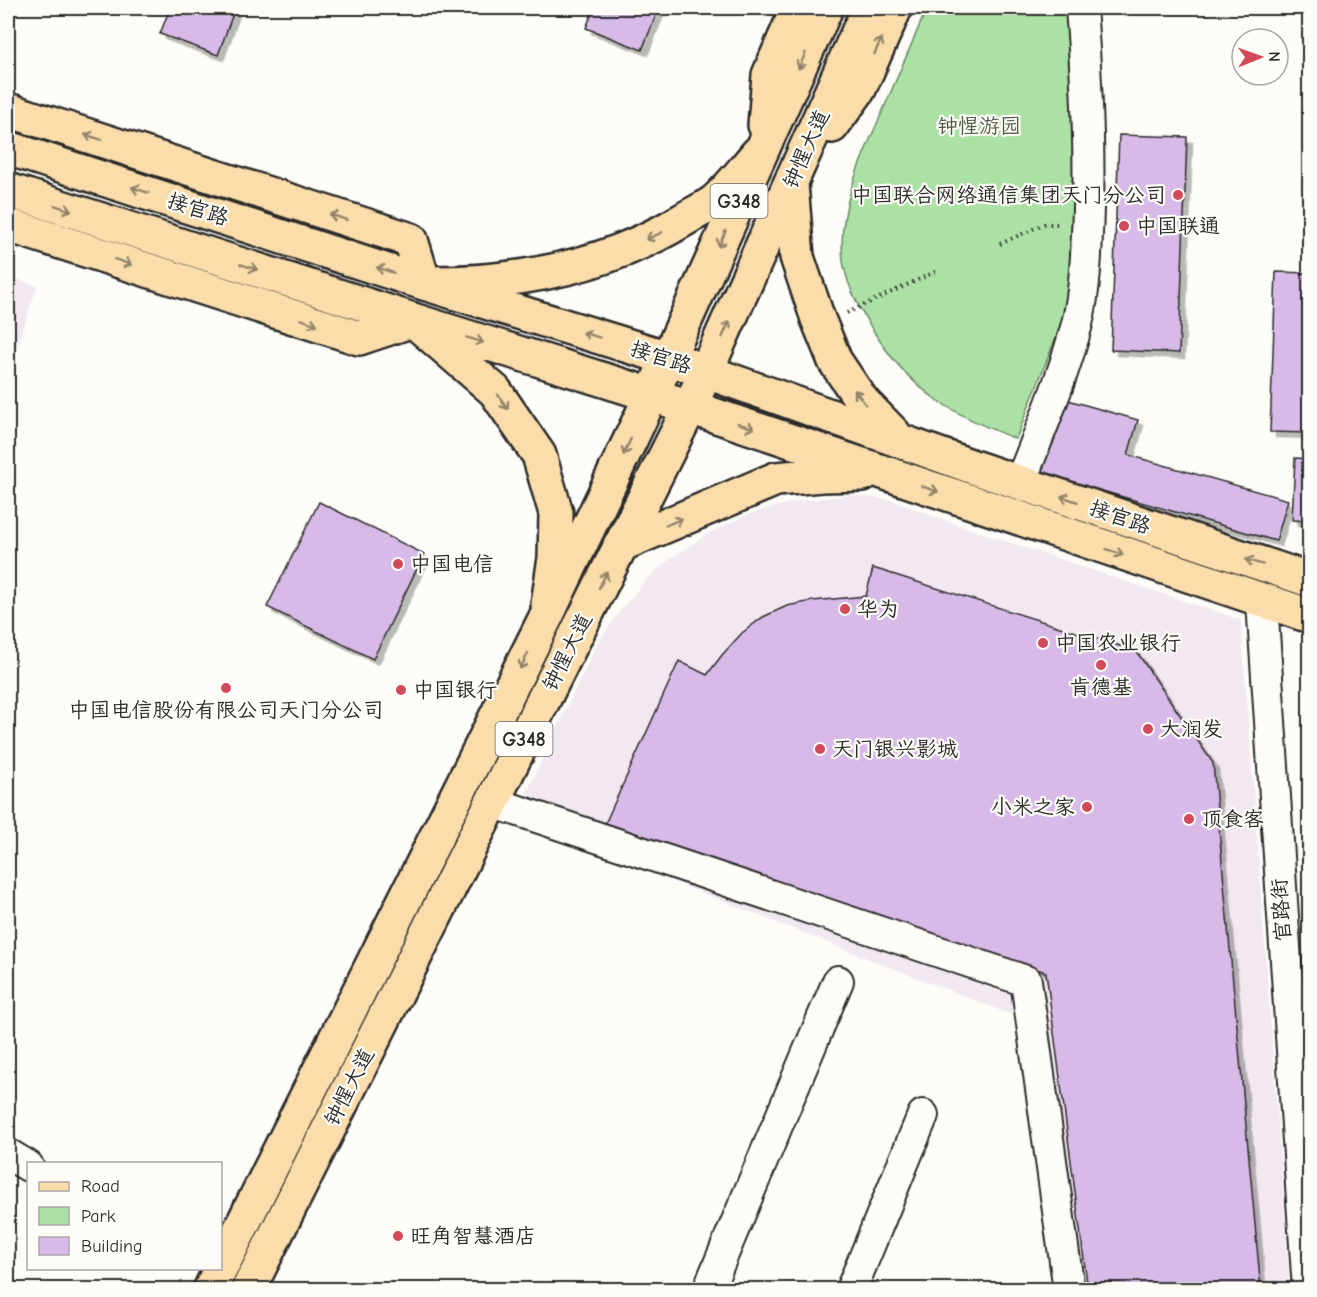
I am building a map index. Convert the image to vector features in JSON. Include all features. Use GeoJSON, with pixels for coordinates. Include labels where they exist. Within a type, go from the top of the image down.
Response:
{"type":"FeatureCollection","features":[{"type":"Feature","properties":{"kind":"main road"},"geometry":{"type":"LineString","coordinates":[[8,110],[411,240],[424,283],[466,284],[539,275],[597,259],[659,234],[714,201],[763,148],[768,75],[798,8]]}},
{"type":"Feature","properties":{"kind":"main road","name":"钟惺大道"},"geometry":{"type":"LineString","coordinates":[[222,1243],[460,789],[547,615],[652,394],[826,8]]}},
{"type":"Feature","properties":{"kind":"main road","name":"钟惺大道"},"geometry":{"type":"LineString","coordinates":[[247,1290],[690,407],[869,8]]}},
{"type":"Feature","properties":{"kind":"main road"},"geometry":{"type":"LineString","coordinates":[[895,8],[859,88],[791,184],[797,257],[835,361],[862,401],[899,440]]}},
{"type":"Feature","properties":{"kind":"main road","name":"接官路"},"geometry":{"type":"LineString","coordinates":[[8,148],[424,283],[668,358],[1020,483],[1310,580]]}},
{"type":"Feature","properties":{"kind":"main road","name":"接官路"},"geometry":{"type":"LineString","coordinates":[[8,190],[652,394],[1262,602],[1310,616]]}},
{"type":"Feature","properties":{"kind":"main road"},"geometry":{"type":"LineString","coordinates":[[8,225],[359,338],[413,320],[495,391],[539,454],[556,513],[555,558],[547,615]]}},
{"type":"Feature","properties":{"kind":"main road"},"geometry":{"type":"LineString","coordinates":[[620,545],[776,479],[822,475],[887,474]]}},
{"type":"Feature","properties":{"kind":"main road"},"geometry":{"type":"LineString","coordinates":[[222,1221],[409,849],[460,789]]}},
{"type":"Feature","properties":{"kind":"main road"},"geometry":{"type":"LineString","coordinates":[[269,1290],[478,868],[492,802]]}},
{"type":"Feature","properties":{"kind":"street"},"geometry":{"type":"LineString","coordinates":[[1020,483],[1078,322],[1086,262],[1090,186],[1089,113],[1081,8]]}},
{"type":"Feature","properties":{"kind":"street","name":"官路街"},"geometry":{"type":"LineString","coordinates":[[1262,602],[1308,1290]]}},
{"type":"Feature","properties":{"kind":"street"},"geometry":{"type":"LineString","coordinates":[[492,802],[1026,981],[1069,1290]]}},
{"type":"Feature","properties":{"kind":"street"},"geometry":{"type":"LineString","coordinates":[[708,1290],[838,981]]}},
{"type":"Feature","properties":{"kind":"street"},"geometry":{"type":"LineString","coordinates":[[851,1290],[923,1115]]}},
{"type":"Feature","properties":{"kind":"street"},"geometry":{"type":"LineString","coordinates":[[8,1154],[27,1165]]}},
{"type":"Feature","properties":{"kind":"street"},"geometry":{"type":"LineString","coordinates":[[203,1279],[247,1290]]}},
{"type":"Feature","properties":{"kind":"path"},"geometry":{"type":"LineString","coordinates":[[1000,244],[1044,224],[1088,225]]}},
{"type":"Feature","properties":{"kind":"path"},"geometry":{"type":"LineString","coordinates":[[820,325],[939,270]]}},
{"type":"Feature","properties":{"kind":"shaded area"},"geometry":{"type":"Polygon","coordinates":[[[8,276],[37,286],[8,375],[8,276]]]}},
{"type":"Feature","properties":{"kind":"shaded area"},"geometry":{"type":"Polygon","coordinates":[[[851,495],[891,500],[949,522],[1241,620],[1290,1289],[1082,1289],[1047,1029],[514,819],[595,648],[618,613],[645,581],[671,558],[707,534],[749,514],[797,501],[851,495]]]}},
{"type":"Feature","properties":{"kind":"green space","name":"钟惺游园"},"geometry":{"type":"Polygon","coordinates":[[[927,8],[1067,8],[1076,159],[1072,264],[1065,310],[1058,332],[1016,439],[954,411],[920,387],[890,355],[876,335],[856,300],[845,271],[842,241],[853,182],[927,8]]]}},
{"type":"Feature","properties":{"kind":"building"},"geometry":{"type":"Polygon","coordinates":[[[170,8],[235,8],[218,55],[160,34],[170,8]]]}},
{"type":"Feature","properties":{"kind":"building"},"geometry":{"type":"Polygon","coordinates":[[[594,8],[659,8],[642,50],[586,28],[594,8]]]}},
{"type":"Feature","properties":{"kind":"building"},"geometry":{"type":"Polygon","coordinates":[[[1119,135],[1187,137],[1179,353],[1111,350],[1119,135]]]}},
{"type":"Feature","properties":{"kind":"building"},"geometry":{"type":"Polygon","coordinates":[[[1276,272],[1310,273],[1310,433],[1270,432],[1276,272]]]}},
{"type":"Feature","properties":{"kind":"building"},"geometry":{"type":"Polygon","coordinates":[[[1061,398],[1138,420],[1128,455],[1288,500],[1276,541],[1040,473],[1061,398]]]}},
{"type":"Feature","properties":{"kind":"building"},"geometry":{"type":"Polygon","coordinates":[[[1295,458],[1310,459],[1310,521],[1292,520],[1295,458]]]}},
{"type":"Feature","properties":{"kind":"building"},"geometry":{"type":"Polygon","coordinates":[[[319,502],[424,554],[373,659],[267,607],[319,502]]]}},
{"type":"Feature","properties":{"kind":"building"},"geometry":{"type":"Polygon","coordinates":[[[873,568],[1136,651],[1213,763],[1261,1290],[1088,1290],[1046,972],[604,826],[679,661],[707,675],[742,633],[763,617],[787,606],[812,601],[866,596],[873,568]]]}},
{"type":"Feature","properties":{"kind":"place","name":"中国联合网络通信集团天门分公司"},"geometry":{"type":"Point","coordinates":[1178,195]}},
{"type":"Feature","properties":{"kind":"place","name":"中国联通"},"geometry":{"type":"Point","coordinates":[1124,226]}},
{"type":"Feature","properties":{"kind":"place","name":"中国电信"},"geometry":{"type":"Point","coordinates":[398,564]}},
{"type":"Feature","properties":{"kind":"place","name":"华为"},"geometry":{"type":"Point","coordinates":[845,609]}},
{"type":"Feature","properties":{"kind":"place","name":"中国农业银行"},"geometry":{"type":"Point","coordinates":[1043,643]}},
{"type":"Feature","properties":{"kind":"place","name":"肯德基"},"geometry":{"type":"Point","coordinates":[1101,665]}},
{"type":"Feature","properties":{"kind":"place","name":"中国电信股份有限公司天门分公司"},"geometry":{"type":"Point","coordinates":[226,688]}},
{"type":"Feature","properties":{"kind":"place","name":"中国银行"},"geometry":{"type":"Point","coordinates":[401,690]}},
{"type":"Feature","properties":{"kind":"place","name":"大润发"},"geometry":{"type":"Point","coordinates":[1148,729]}},
{"type":"Feature","properties":{"kind":"place","name":"天门银兴影城"},"geometry":{"type":"Point","coordinates":[820,749]}},
{"type":"Feature","properties":{"kind":"place","name":"小米之家"},"geometry":{"type":"Point","coordinates":[1087,807]}},
{"type":"Feature","properties":{"kind":"place","name":"顶食客"},"geometry":{"type":"Point","coordinates":[1189,819]}},
{"type":"Feature","properties":{"kind":"place","name":"旺角智慧酒店"},"geometry":{"type":"Point","coordinates":[398,1236]}}]}
